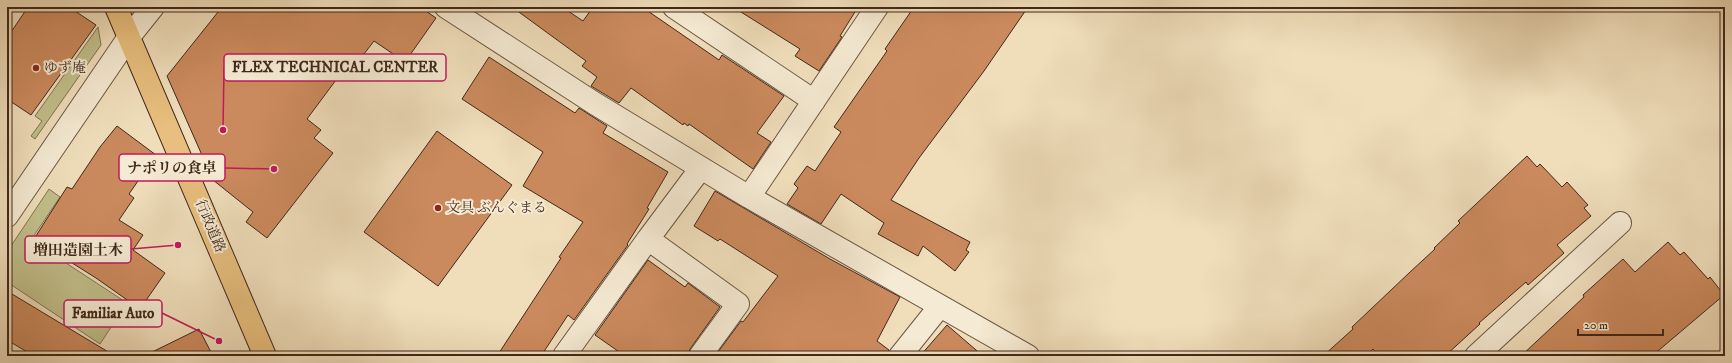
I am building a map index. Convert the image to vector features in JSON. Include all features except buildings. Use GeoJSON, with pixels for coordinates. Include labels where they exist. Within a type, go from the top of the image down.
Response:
{"type":"FeatureCollection","features":[{"type":"Feature","properties":{"kind":"highway","name":"行政道路"},"geometry":{"type":"LineString","coordinates":[[116,7],[265,356]]}},
{"type":"Feature","properties":{"kind":"street"},"geometry":{"type":"LineString","coordinates":[[7,216],[129,37],[153,7]]}},
{"type":"Feature","properties":{"kind":"street"},"geometry":{"type":"LineString","coordinates":[[446,7],[594,103],[749,197],[1028,356]]}},
{"type":"Feature","properties":{"kind":"street"},"geometry":{"type":"LineString","coordinates":[[674,7],[814,101]]}},
{"type":"Feature","properties":{"kind":"street"},"geometry":{"type":"LineString","coordinates":[[749,197],[877,7]]}},
{"type":"Feature","properties":{"kind":"street"},"geometry":{"type":"LineString","coordinates":[[564,356],[701,168]]}},
{"type":"Feature","properties":{"kind":"street"},"geometry":{"type":"LineString","coordinates":[[1476,356],[1620,223]]}},
{"type":"Feature","properties":{"kind":"street"},"geometry":{"type":"LineString","coordinates":[[648,239],[738,304],[700,356]]}},
{"type":"Feature","properties":{"kind":"street"},"geometry":{"type":"LineString","coordinates":[[900,356],[940,306]]}},
{"type":"Feature","properties":{"kind":"shaded area"},"geometry":{"type":"Polygon","coordinates":[[[98,27],[101,45],[35,139],[31,136],[42,121],[35,116],[98,27]]]}},
{"type":"Feature","properties":{"kind":"shaded area"},"geometry":{"type":"Polygon","coordinates":[[[49,189],[60,197],[31,240],[127,303],[100,344],[7,282],[7,252],[49,189]]]}},
{"type":"Feature","properties":{"kind":"place","name":"ゆず庵"},"geometry":{"type":"Point","coordinates":[36,68]}},
{"type":"Feature","properties":{"kind":"place","name":"FLEX TECHNICAL CENTER"},"geometry":{"type":"Point","coordinates":[223,130]}},
{"type":"Feature","properties":{"kind":"place","name":"ナポリの食卓"},"geometry":{"type":"Point","coordinates":[274,169]}},
{"type":"Feature","properties":{"kind":"place","name":"文具 ぶんぐまる"},"geometry":{"type":"Point","coordinates":[438,208]}},
{"type":"Feature","properties":{"kind":"place","name":"増田造園土木"},"geometry":{"type":"Point","coordinates":[178,245]}},
{"type":"Feature","properties":{"kind":"place","name":"Familiar Auto"},"geometry":{"type":"Point","coordinates":[219,341]}}]}
